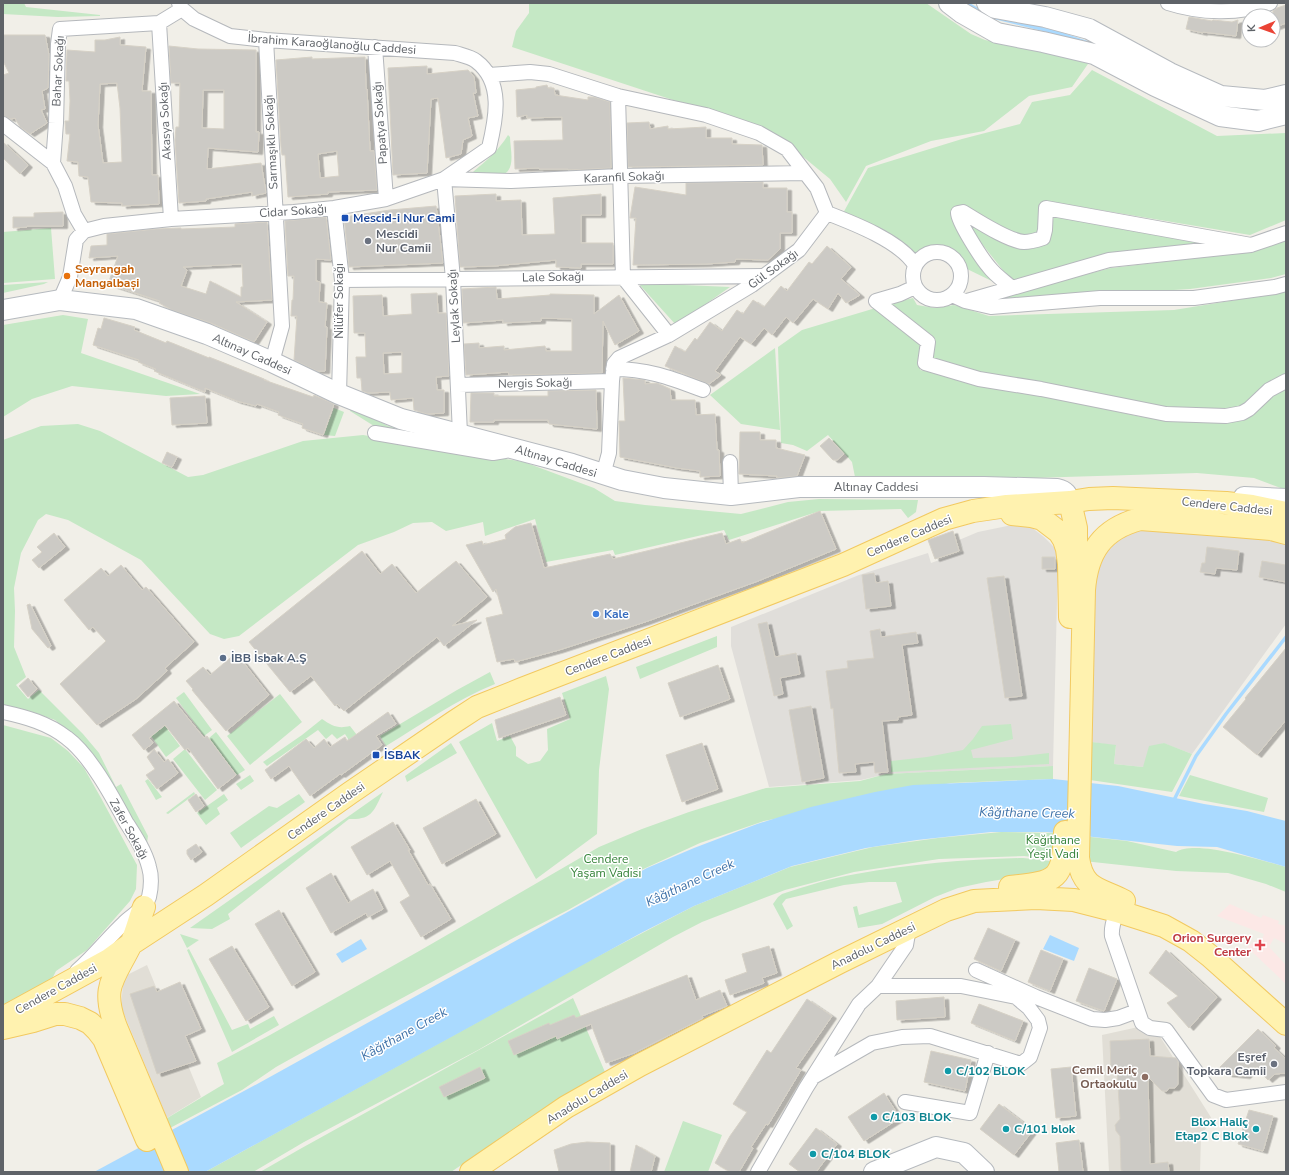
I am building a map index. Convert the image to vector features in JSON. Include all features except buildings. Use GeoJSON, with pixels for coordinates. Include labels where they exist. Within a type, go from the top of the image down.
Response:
{"type":"FeatureCollection","features":[{"type":"Feature","properties":{"kind":"main road","name":"Cendere Caddesi"},"geometry":{"type":"LineString","coordinates":[[3,1018],[109,960],[131,944],[203,898],[350,793],[478,707],[843,565],[944,519],[1007,506],[1070,502],[1089,499],[1159,499],[1226,503],[1252,506],[1286,513]]}},
{"type":"Feature","properties":{"kind":"main road"},"geometry":{"type":"LineString","coordinates":[[1070,502],[1076,528],[1073,589],[1077,594]]}},
{"type":"Feature","properties":{"kind":"main road"},"geometry":{"type":"LineString","coordinates":[[973,512],[1031,516],[1042,519],[1050,524],[1064,540],[1067,549],[1069,586],[1077,594]]}},
{"type":"Feature","properties":{"kind":"main road"},"geometry":{"type":"LineString","coordinates":[[1164,926],[1139,909],[1092,886],[1085,879],[1071,855],[1077,594],[1095,548],[1103,538],[1114,529],[1128,522],[1140,520],[1164,520],[1185,523],[1271,529],[1286,534]]}},
{"type":"Feature","properties":{"kind":"main road"},"geometry":{"type":"LineString","coordinates":[[974,901],[1003,889],[1031,885],[1050,879],[1059,872],[1062,865],[1071,855]]}},
{"type":"Feature","properties":{"kind":"main road","name":"Anadolu Caddesi"},"geometry":{"type":"LineString","coordinates":[[471,1172],[566,1107],[640,1065],[909,928],[946,910],[974,901],[1036,898],[1087,902],[1164,926],[1191,941],[1210,956],[1286,1024]]}},
{"type":"Feature","properties":{"kind":"main road"},"geometry":{"type":"LineString","coordinates":[[144,907],[131,944],[115,972],[110,990],[110,1033],[161,1172]]}},
{"type":"Feature","properties":{"kind":"main road"},"geometry":{"type":"LineString","coordinates":[[3,1028],[55,1014],[65,1014],[80,1018],[90,1023],[97,1030],[110,1033]]}},
{"type":"Feature","properties":{"kind":"main road"},"geometry":{"type":"LineString","coordinates":[[110,1033],[177,1172]]}},
{"type":"Feature","properties":{"kind":"street"},"geometry":{"type":"LineString","coordinates":[[949,3],[962,13],[997,33],[1094,54],[1155,86],[1220,116],[1258,121],[1286,114]]}},
{"type":"Feature","properties":{"kind":"street"},"geometry":{"type":"LineString","coordinates":[[987,3],[995,8],[1045,17],[1089,29],[1170,73],[1220,96],[1266,100],[1286,95]]}},
{"type":"Feature","properties":{"kind":"street"},"geometry":{"type":"LineString","coordinates":[[1168,3],[1182,7],[1231,11],[1264,4]]}},
{"type":"Feature","properties":{"kind":"street","name":"Bahar Sokağı"},"geometry":{"type":"LineString","coordinates":[[53,163],[56,123],[58,44],[60,29],[159,23],[180,6]]}},
{"type":"Feature","properties":{"kind":"street","name":"İbrahim Karaoğlanoğlu Caddesi"},"geometry":{"type":"LineString","coordinates":[[180,6],[194,19],[230,36],[266,40],[455,53],[475,60],[489,75]]}},
{"type":"Feature","properties":{"kind":"street","name":"Akasya Sokağı"},"geometry":{"type":"LineString","coordinates":[[159,23],[170,219]]}},
{"type":"Feature","properties":{"kind":"street","name":"Sarmaşıklı Sokağı"},"geometry":{"type":"LineString","coordinates":[[266,40],[282,326],[272,362]]}},
{"type":"Feature","properties":{"kind":"street","name":"Papatya Sokağı"},"geometry":{"type":"LineString","coordinates":[[375,47],[386,200]]}},
{"type":"Feature","properties":{"kind":"street"},"geometry":{"type":"LineString","coordinates":[[489,75],[530,72],[549,74],[618,96],[706,115],[759,133],[787,149],[817,188],[827,214],[847,221],[889,242],[911,257],[915,265]]}},
{"type":"Feature","properties":{"kind":"street","name":"Cidar Sokağı"},"geometry":{"type":"LineString","coordinates":[[84,231],[104,226],[170,219],[334,208],[386,200],[444,179],[489,148],[495,125],[496,100],[489,75]]}},
{"type":"Feature","properties":{"kind":"street"},"geometry":{"type":"LineString","coordinates":[[618,96],[623,277],[669,335]]}},
{"type":"Feature","properties":{"kind":"street"},"geometry":{"type":"LineString","coordinates":[[3,124],[53,163],[65,186],[74,214],[84,231],[76,240],[70,277],[60,300]]}},
{"type":"Feature","properties":{"kind":"street","name":"Karanfil Sokağı"},"geometry":{"type":"LineString","coordinates":[[444,179],[511,181],[620,176],[805,173]]}},
{"type":"Feature","properties":{"kind":"street","name":"Leylak Sokağı"},"geometry":{"type":"LineString","coordinates":[[444,179],[453,279],[460,434]]}},
{"type":"Feature","properties":{"kind":"street","name":"Nilüfer Sokağı"},"geometry":{"type":"LineString","coordinates":[[334,208],[342,280],[339,394]]}},
{"type":"Feature","properties":{"kind":"street"},"geometry":{"type":"LineString","coordinates":[[1012,288],[989,267],[977,251],[958,216],[958,213],[963,212],[1013,240],[1025,242],[1043,238],[1046,208],[1251,245]]}},
{"type":"Feature","properties":{"kind":"street","name":"Gül Sokağı"},"geometry":{"type":"LineString","coordinates":[[612,375],[614,364],[619,358],[669,335],[765,276],[799,250],[827,214]]}},
{"type":"Feature","properties":{"kind":"street"},"geometry":{"type":"LineString","coordinates":[[965,301],[1109,260],[1251,245],[1286,232]]}},
{"type":"Feature","properties":{"kind":"street"},"geometry":{"type":"LineString","coordinates":[[934,252],[949,255],[955,260],[959,267],[961,274],[960,282],[952,295],[946,298],[932,300],[925,297],[915,287],[913,280],[915,265],[927,254],[934,252]]}},
{"type":"Feature","properties":{"kind":"street","name":"Lale Sokağı"},"geometry":{"type":"LineString","coordinates":[[342,280],[765,276]]}},
{"type":"Feature","properties":{"kind":"street"},"geometry":{"type":"LineString","coordinates":[[952,295],[965,301],[990,307],[1100,298],[1194,298],[1275,287],[1286,284]]}},
{"type":"Feature","properties":{"kind":"street"},"geometry":{"type":"LineString","coordinates":[[915,287],[900,294],[876,301],[928,342],[925,364],[979,379],[1041,389],[1166,414],[1226,416],[1242,413],[1249,409],[1269,390],[1286,380]]}},
{"type":"Feature","properties":{"kind":"street","name":"Altınay Caddesi"},"geometry":{"type":"LineString","coordinates":[[3,310],[60,300],[136,309],[207,334],[272,362],[339,394],[401,419],[519,449],[622,480],[664,488],[731,495],[799,487],[984,487],[1057,489],[1063,490],[1068,494],[1070,502]]}},
{"type":"Feature","properties":{"kind":"street","name":"Nergis Sokağı"},"geometry":{"type":"LineString","coordinates":[[458,385],[612,375],[633,369],[650,372],[703,390]]}},
{"type":"Feature","properties":{"kind":"street"},"geometry":{"type":"LineString","coordinates":[[603,475],[609,453],[612,375]]}},
{"type":"Feature","properties":{"kind":"street"},"geometry":{"type":"LineString","coordinates":[[375,433],[493,453],[519,449]]}},
{"type":"Feature","properties":{"kind":"street"},"geometry":{"type":"LineString","coordinates":[[730,462],[731,495]]}},
{"type":"Feature","properties":{"kind":"street"},"geometry":{"type":"LineString","coordinates":[[1159,499],[1187,494],[1286,499]]}},
{"type":"Feature","properties":{"kind":"street","name":"Zafer Sokağı"},"geometry":{"type":"LineString","coordinates":[[3,712],[36,721],[68,738],[81,751],[97,773],[145,854],[150,868],[151,880],[148,899],[144,907]]}},
{"type":"Feature","properties":{"kind":"street"},"geometry":{"type":"LineString","coordinates":[[57,989],[95,954],[124,922],[144,907]]}},
{"type":"Feature","properties":{"kind":"street"},"geometry":{"type":"LineString","coordinates":[[1117,911],[1112,936],[1142,1023],[1150,1028],[1166,1030],[1213,1095],[1226,1100],[1286,1092]]}},
{"type":"Feature","properties":{"kind":"street"},"geometry":{"type":"LineString","coordinates":[[758,1172],[813,1077],[859,1004],[878,986],[906,945],[909,928]]}},
{"type":"Feature","properties":{"kind":"street"},"geometry":{"type":"LineString","coordinates":[[976,970],[1036,998],[1092,1019],[1105,1020],[1118,1018],[1137,1012]]}},
{"type":"Feature","properties":{"kind":"street"},"geometry":{"type":"LineString","coordinates":[[813,1077],[872,1043],[902,1037],[930,1036],[1021,1064],[1030,1057],[1040,1028],[1038,1020],[1029,1008],[1016,997],[961,986],[878,986]]}},
{"type":"Feature","properties":{"kind":"street"},"geometry":{"type":"LineString","coordinates":[[905,1102],[970,1113],[988,1053]]}},
{"type":"Feature","properties":{"kind":"street"},"geometry":{"type":"LineString","coordinates":[[874,1172],[936,1147],[964,1153],[984,1172]]}},
{"type":"Feature","properties":{"kind":"shaded area"},"geometry":{"type":"Polygon","coordinates":[[[1012,525],[1031,527],[1055,548],[1058,560],[1053,766],[886,774],[861,780],[769,787],[731,646],[731,627],[859,575],[928,553],[931,563],[964,551],[959,540],[978,532],[1012,525]]]}},
{"type":"Feature","properties":{"kind":"shaded area"},"geometry":{"type":"Polygon","coordinates":[[[1142,530],[1264,537],[1286,543],[1286,624],[1192,754],[1163,743],[1143,767],[1114,764],[1116,746],[1092,742],[1092,651],[1096,565],[1115,542],[1127,534],[1142,530]]]}},
{"type":"Feature","properties":{"kind":"shaded area","name":"Orion Surgery Center"},"geometry":{"type":"Polygon","coordinates":[[[1230,904],[1261,918],[1263,915],[1279,921],[1278,924],[1286,926],[1286,944],[1274,938],[1269,947],[1286,965],[1286,984],[1247,947],[1258,939],[1261,942],[1264,934],[1217,916],[1230,904]]]}},
{"type":"Feature","properties":{"kind":"shaded area"},"geometry":{"type":"Polygon","coordinates":[[[147,965],[201,1097],[167,1118],[121,1007],[123,984],[127,975],[147,965]]]}},
{"type":"Feature","properties":{"kind":"shaded area","name":"Cemil Meriç Ortaokulu"},"geometry":{"type":"Polygon","coordinates":[[[1152,1024],[1212,1119],[1201,1136],[1200,1172],[1109,1172],[1102,1035],[1152,1024]]]}},
{"type":"Feature","properties":{"kind":"green space"},"geometry":{"type":"Polygon","coordinates":[[[3,3],[24,3],[26,7],[100,16],[58,17],[3,14],[3,3]]]}},
{"type":"Feature","properties":{"kind":"green space"},"geometry":{"type":"Polygon","coordinates":[[[529,3],[926,3],[971,34],[985,40],[1090,61],[1072,87],[1029,96],[984,131],[931,141],[866,166],[846,202],[830,179],[801,155],[755,127],[512,47],[516,31],[529,13],[529,3]]]}},
{"type":"Feature","properties":{"kind":"green space"},"geometry":{"type":"Polygon","coordinates":[[[1092,70],[1217,136],[1286,133],[1286,220],[1250,235],[1046,201],[1042,210],[1042,232],[1026,237],[953,218],[981,268],[1003,285],[1002,286],[965,268],[952,252],[939,248],[927,250],[916,257],[842,215],[868,168],[962,139],[1020,124],[1032,102],[1070,95],[1092,70]]]}},
{"type":"Feature","properties":{"kind":"green space"},"geometry":{"type":"Polygon","coordinates":[[[508,135],[510,137],[512,157],[508,171],[504,174],[474,175],[473,172],[496,150],[508,135]]]}},
{"type":"Feature","properties":{"kind":"green space"},"geometry":{"type":"Polygon","coordinates":[[[1054,216],[1212,245],[1108,253],[1013,283],[963,220],[1017,247],[1049,242],[1054,216]]]}},
{"type":"Feature","properties":{"kind":"green space"},"geometry":{"type":"Polygon","coordinates":[[[51,228],[55,279],[3,283],[3,232],[51,228]]]}},
{"type":"Feature","properties":{"kind":"green space"},"geometry":{"type":"Polygon","coordinates":[[[1286,240],[1286,274],[1271,278],[1190,289],[980,301],[1111,268],[1256,251],[1286,240]]]}},
{"type":"Feature","properties":{"kind":"green space"},"geometry":{"type":"Polygon","coordinates":[[[48,282],[44,284],[3,293],[3,285],[48,282]]]}},
{"type":"Feature","properties":{"kind":"green space"},"geometry":{"type":"Polygon","coordinates":[[[638,283],[730,287],[676,325],[638,283]]]}},
{"type":"Feature","properties":{"kind":"green space"},"geometry":{"type":"Polygon","coordinates":[[[1286,289],[1286,377],[1239,409],[1169,412],[981,376],[928,360],[932,340],[888,304],[913,298],[917,305],[935,308],[954,305],[989,316],[1174,310],[1254,297],[1286,289]]]}},
{"type":"Feature","properties":{"kind":"green space"},"geometry":{"type":"Polygon","coordinates":[[[879,307],[923,344],[920,370],[1142,417],[1223,423],[1249,415],[1286,384],[1286,490],[1254,478],[1197,473],[1031,478],[855,477],[852,462],[828,435],[807,451],[793,445],[781,443],[778,347],[802,330],[879,307]]]}},
{"type":"Feature","properties":{"kind":"green space"},"geometry":{"type":"Polygon","coordinates":[[[63,315],[88,319],[81,353],[200,394],[166,396],[72,386],[32,399],[3,417],[3,325],[63,315]]]}},
{"type":"Feature","properties":{"kind":"green space"},"geometry":{"type":"Polygon","coordinates":[[[775,348],[780,430],[741,424],[710,395],[775,348]]]}},
{"type":"Feature","properties":{"kind":"green space"},"geometry":{"type":"Polygon","coordinates":[[[351,407],[388,426],[446,439],[382,431],[350,411],[351,407]]]}},
{"type":"Feature","properties":{"kind":"green space"},"geometry":{"type":"Polygon","coordinates":[[[334,408],[344,412],[335,436],[324,435],[334,408]]]}},
{"type":"Feature","properties":{"kind":"green space"},"geometry":{"type":"Polygon","coordinates":[[[78,424],[100,431],[188,477],[203,475],[303,441],[363,435],[524,462],[594,488],[615,501],[645,505],[741,514],[788,502],[819,499],[918,500],[916,512],[908,518],[901,509],[820,511],[729,540],[724,530],[615,555],[613,550],[546,562],[535,519],[485,536],[483,522],[446,531],[432,522],[413,523],[394,532],[358,545],[239,636],[224,639],[210,634],[141,560],[68,520],[46,514],[38,520],[21,553],[14,588],[14,647],[26,677],[16,685],[28,699],[39,690],[83,734],[99,753],[116,787],[121,784],[148,836],[147,843],[87,749],[55,720],[26,710],[22,711],[3,707],[3,440],[41,426],[78,424]]]}},
{"type":"Feature","properties":{"kind":"green space"},"geometry":{"type":"Polygon","coordinates":[[[717,636],[717,647],[640,679],[636,667],[717,636]]]}},
{"type":"Feature","properties":{"kind":"green space"},"geometry":{"type":"Polygon","coordinates":[[[490,672],[495,684],[453,705],[386,746],[380,736],[490,672]]]}},
{"type":"Feature","properties":{"kind":"green space"},"geometry":{"type":"Polygon","coordinates":[[[606,676],[609,689],[599,770],[597,834],[536,879],[459,742],[492,723],[497,741],[510,736],[516,747],[516,756],[528,764],[540,761],[548,750],[547,729],[570,719],[562,693],[606,676]]]}},
{"type":"Feature","properties":{"kind":"green space"},"geometry":{"type":"Polygon","coordinates":[[[184,692],[212,730],[204,736],[176,698],[184,692]]]}},
{"type":"Feature","properties":{"kind":"green space"},"geometry":{"type":"Polygon","coordinates":[[[280,694],[302,722],[250,765],[227,736],[280,694]]]}},
{"type":"Feature","properties":{"kind":"green space"},"geometry":{"type":"Polygon","coordinates":[[[322,719],[335,726],[350,726],[370,752],[354,748],[345,734],[337,739],[332,734],[326,739],[318,730],[267,766],[263,762],[302,735],[322,719]]]}},
{"type":"Feature","properties":{"kind":"green space"},"geometry":{"type":"Polygon","coordinates":[[[1011,724],[1013,739],[971,750],[973,758],[1013,757],[1049,753],[1049,764],[891,772],[891,761],[927,757],[963,750],[982,726],[1011,724]]]}},
{"type":"Feature","properties":{"kind":"green space"},"geometry":{"type":"Polygon","coordinates":[[[3,725],[51,738],[68,751],[84,768],[137,865],[136,889],[130,901],[87,950],[56,971],[51,981],[3,1010],[3,725]]]}},
{"type":"Feature","properties":{"kind":"green space"},"geometry":{"type":"Polygon","coordinates":[[[165,726],[180,746],[166,757],[151,736],[165,726]]]}},
{"type":"Feature","properties":{"kind":"green space"},"geometry":{"type":"Polygon","coordinates":[[[216,732],[245,770],[237,775],[209,738],[216,732]]]}},
{"type":"Feature","properties":{"kind":"green space"},"geometry":{"type":"Polygon","coordinates":[[[1092,742],[1116,745],[1114,764],[1143,767],[1149,746],[1164,743],[1192,754],[1172,792],[1090,780],[1092,742]]]}},
{"type":"Feature","properties":{"kind":"green space"},"geometry":{"type":"Polygon","coordinates":[[[451,743],[457,753],[407,782],[405,776],[451,743]]]}},
{"type":"Feature","properties":{"kind":"green space"},"geometry":{"type":"Polygon","coordinates":[[[185,749],[217,790],[205,800],[173,759],[185,749]]]}},
{"type":"Feature","properties":{"kind":"green space","name":"Cendere Yaşam Vadisi"},"geometry":{"type":"Polygon","coordinates":[[[1053,766],[1053,779],[951,783],[764,821],[700,843],[626,877],[568,910],[319,1043],[276,1067],[242,1090],[170,1128],[164,1120],[224,1084],[217,1063],[421,950],[599,847],[642,829],[689,812],[766,788],[860,781],[886,774],[1053,766]]]}},
{"type":"Feature","properties":{"kind":"green space"},"geometry":{"type":"Polygon","coordinates":[[[250,775],[254,781],[241,790],[236,784],[250,775]]]}},
{"type":"Feature","properties":{"kind":"green space"},"geometry":{"type":"Polygon","coordinates":[[[1190,775],[1268,798],[1264,812],[1179,796],[1190,775]]]}},
{"type":"Feature","properties":{"kind":"green space"},"geometry":{"type":"Polygon","coordinates":[[[148,779],[162,797],[156,800],[145,781],[148,779]]]}},
{"type":"Feature","properties":{"kind":"green space"},"geometry":{"type":"Polygon","coordinates":[[[194,792],[195,794],[168,814],[166,813],[194,792]]]}},
{"type":"Feature","properties":{"kind":"green space"},"geometry":{"type":"Polygon","coordinates":[[[383,792],[371,813],[363,818],[349,819],[228,914],[230,919],[212,929],[190,928],[383,792]]]}},
{"type":"Feature","properties":{"kind":"green space"},"geometry":{"type":"Polygon","coordinates":[[[224,794],[228,800],[217,808],[220,814],[206,825],[197,813],[224,794]]]}},
{"type":"Feature","properties":{"kind":"green space"},"geometry":{"type":"Polygon","coordinates":[[[299,794],[305,802],[241,848],[230,833],[269,806],[277,808],[299,794]]]}},
{"type":"Feature","properties":{"kind":"green space","name":"Kağıthane Yeşil Vadi"},"geometry":{"type":"Polygon","coordinates":[[[1001,832],[1055,833],[1127,841],[1176,852],[1185,849],[1198,848],[1230,852],[1286,867],[1286,892],[1266,884],[1228,873],[1176,871],[1024,856],[939,859],[854,872],[785,890],[702,922],[673,937],[478,1050],[304,1142],[253,1172],[205,1172],[583,964],[694,906],[790,867],[873,847],[938,838],[1001,832]]]}},
{"type":"Feature","properties":{"kind":"green space"},"geometry":{"type":"Polygon","coordinates":[[[1023,858],[1051,861],[1049,868],[1040,873],[958,888],[935,897],[882,924],[858,928],[853,907],[857,906],[859,915],[902,902],[896,882],[869,882],[844,885],[786,899],[782,904],[793,926],[787,930],[773,904],[782,894],[819,882],[877,870],[940,863],[1023,858]]]}},
{"type":"Feature","properties":{"kind":"green space"},"geometry":{"type":"Polygon","coordinates":[[[180,934],[199,940],[187,948],[180,934]]]}},
{"type":"Feature","properties":{"kind":"green space"},"geometry":{"type":"Polygon","coordinates":[[[189,949],[232,1030],[248,1024],[250,1029],[274,1016],[279,1025],[232,1052],[187,950],[189,949]]]}},
{"type":"Feature","properties":{"kind":"green space"},"geometry":{"type":"Polygon","coordinates":[[[573,998],[605,1072],[528,1120],[451,1172],[260,1172],[300,1149],[573,998]]]}},
{"type":"Feature","properties":{"kind":"green space"},"geometry":{"type":"Polygon","coordinates":[[[683,1121],[722,1135],[708,1172],[664,1172],[683,1121]]]}},
{"type":"Feature","properties":{"kind":"water","name":"Kâğıthane Creek"},"geometry":{"type":"Polygon","coordinates":[[[1053,779],[1118,786],[1204,804],[1247,811],[1286,821],[1286,867],[1217,847],[1177,846],[1047,832],[991,832],[917,840],[866,848],[792,866],[694,906],[641,933],[205,1172],[94,1172],[259,1083],[647,868],[694,848],[757,824],[811,807],[875,792],[913,785],[1053,779]]]}},
{"type":"Feature","properties":{"kind":"water"},"geometry":{"type":"Polygon","coordinates":[[[1050,935],[1079,948],[1074,961],[1043,949],[1050,935]]]}},
{"type":"Feature","properties":{"kind":"water"},"geometry":{"type":"Polygon","coordinates":[[[361,939],[367,949],[342,963],[336,954],[361,939]]]}},
{"type":"Feature","properties":{"kind":"waterway"},"geometry":{"type":"LineString","coordinates":[[966,3],[989,16],[1058,33],[1088,43]]}},
{"type":"Feature","properties":{"kind":"waterway"},"geometry":{"type":"LineString","coordinates":[[1173,802],[1196,756],[1226,714],[1286,637]]}},
{"type":"Feature","properties":{"kind":"place","name":"Mescid-i Nur Cami"},"geometry":{"type":"Point","coordinates":[345,218]}},
{"type":"Feature","properties":{"kind":"place","name":"Mescidi Nur Camii"},"geometry":{"type":"Point","coordinates":[368,241]}},
{"type":"Feature","properties":{"kind":"place","name":"Seyrangah Mangalbași"},"geometry":{"type":"Point","coordinates":[67,276]}},
{"type":"Feature","properties":{"kind":"place","name":"Kale"},"geometry":{"type":"Point","coordinates":[596,614]}},
{"type":"Feature","properties":{"kind":"place","name":"İBB İsbak A.Ş"},"geometry":{"type":"Point","coordinates":[223,658]}},
{"type":"Feature","properties":{"kind":"place","name":"İSBAK"},"geometry":{"type":"Point","coordinates":[376,755]}},
{"type":"Feature","properties":{"kind":"place","name":"Orion Surgery Center"},"geometry":{"type":"Point","coordinates":[1260,945]}},
{"type":"Feature","properties":{"kind":"place","name":"Eşref Topkara Camii"},"geometry":{"type":"Point","coordinates":[1274,1064]}},
{"type":"Feature","properties":{"kind":"place","name":"C/102 BLOK"},"geometry":{"type":"Point","coordinates":[948,1071]}},
{"type":"Feature","properties":{"kind":"place","name":"Cemil Meriç Ortaokulu"},"geometry":{"type":"Point","coordinates":[1145,1077]}},
{"type":"Feature","properties":{"kind":"place","name":"C/103 BLOK"},"geometry":{"type":"Point","coordinates":[874,1117]}},
{"type":"Feature","properties":{"kind":"place","name":"C/101 blok"},"geometry":{"type":"Point","coordinates":[1006,1129]}},
{"type":"Feature","properties":{"kind":"place","name":"Blox Haliç Etap2 C Blok"},"geometry":{"type":"Point","coordinates":[1256,1129]}},
{"type":"Feature","properties":{"kind":"place","name":"C/104 BLOK"},"geometry":{"type":"Point","coordinates":[813,1154]}}]}
